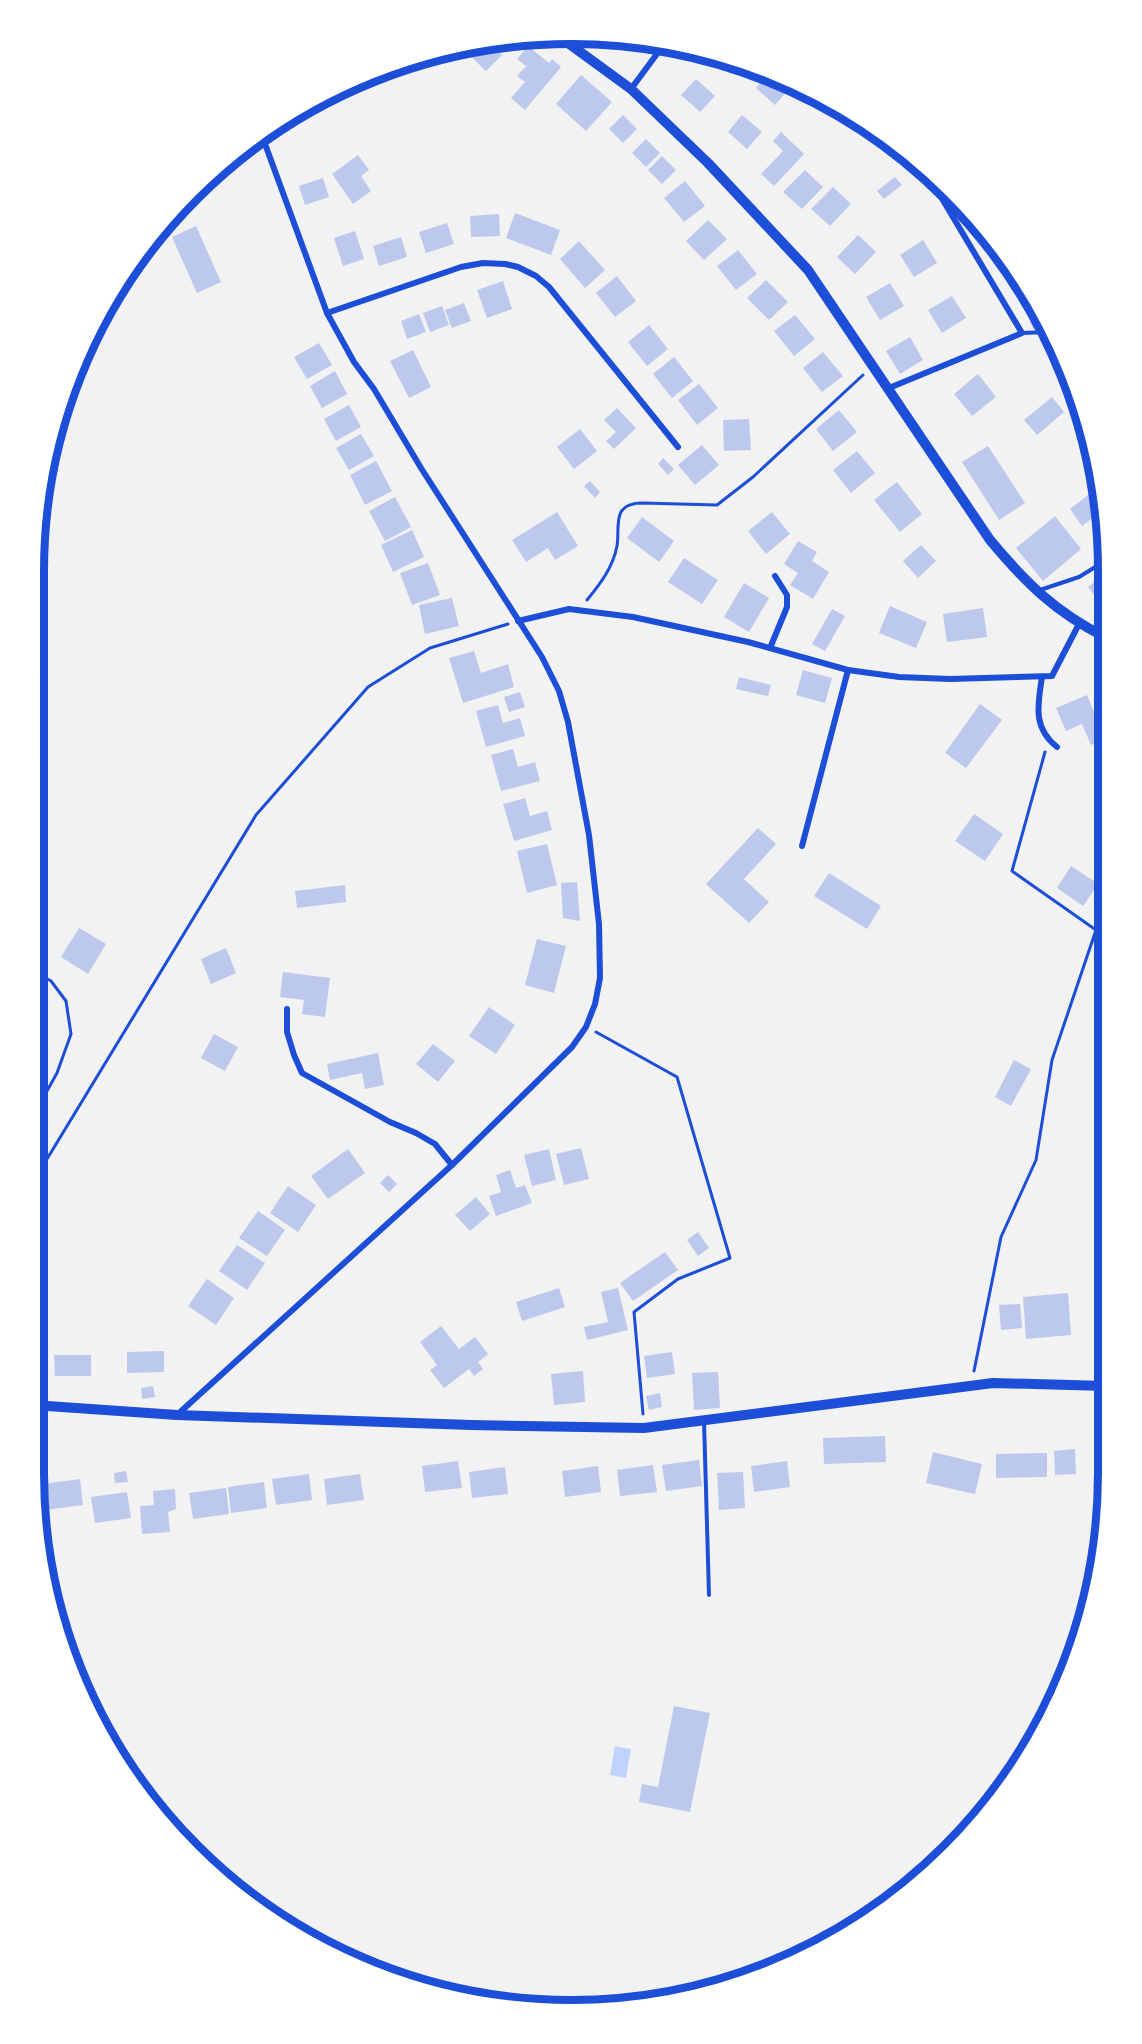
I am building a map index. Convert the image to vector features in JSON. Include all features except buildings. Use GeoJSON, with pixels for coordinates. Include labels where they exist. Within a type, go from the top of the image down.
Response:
{"type":"FeatureCollection","features":[{"type":"Feature","properties":{"kind":"street"},"geometry":{"type":"LineString","coordinates":[[569,44],[631,89],[708,163],[808,270],[990,540],[1019,575],[1054,607],[1098,634]]}},
{"type":"Feature","properties":{"kind":"street"},"geometry":{"type":"LineString","coordinates":[[631,89],[661,52]]}},
{"type":"Feature","properties":{"kind":"street"},"geometry":{"type":"LineString","coordinates":[[177,1415],[453,1165],[572,1047],[586,1027],[600,978],[599,924],[589,835],[568,722],[559,691],[543,657],[421,468],[374,389],[354,362],[327,313],[264,142]]}},
{"type":"Feature","properties":{"kind":"street"},"geometry":{"type":"LineString","coordinates":[[889,388],[1022,333],[939,193]]}},
{"type":"Feature","properties":{"kind":"street"},"geometry":{"type":"LineString","coordinates":[[327,313],[460,267],[499,263],[518,267],[536,276],[549,287],[678,447]]}},
{"type":"Feature","properties":{"kind":"street"},"geometry":{"type":"LineString","coordinates":[[770,648],[787,607],[787,595],[775,576]]}},
{"type":"Feature","properties":{"kind":"street"},"geometry":{"type":"LineString","coordinates":[[518,621],[569,609],[579,610],[633,618],[748,642],[848,670],[950,680],[1052,676],[1079,624]]}},
{"type":"Feature","properties":{"kind":"street"},"geometry":{"type":"LineString","coordinates":[[802,846],[848,670]]}},
{"type":"Feature","properties":{"kind":"street"},"geometry":{"type":"LineString","coordinates":[[1042,677],[1037,710],[1048,740],[1057,747]]}},
{"type":"Feature","properties":{"kind":"street"},"geometry":{"type":"LineString","coordinates":[[287,1008],[287,1032],[302,1073],[435,1144],[453,1165]]}},
{"type":"Feature","properties":{"kind":"street"},"geometry":{"type":"LineString","coordinates":[[44,1406],[177,1415],[471,1425],[644,1428],[993,1383],[1098,1386]]}},
{"type":"Feature","properties":{"kind":"lane"},"geometry":{"type":"LineString","coordinates":[[1022,333],[1041,332]]}},
{"type":"Feature","properties":{"kind":"lane"},"geometry":{"type":"LineString","coordinates":[[1037,591],[1079,577],[1098,565]]}},
{"type":"Feature","properties":{"kind":"lane"},"geometry":{"type":"LineString","coordinates":[[704,1420],[709,1595]]}},
{"type":"Feature","properties":{"kind":"path"},"geometry":{"type":"LineString","coordinates":[[579,610],[605,577],[613,562],[622,510],[634,503],[642,502],[717,506],[753,477],[873,366]]}},
{"type":"Feature","properties":{"kind":"path"},"geometry":{"type":"LineString","coordinates":[[44,1164],[256,815],[368,687],[430,648],[518,621]]}},
{"type":"Feature","properties":{"kind":"path"},"geometry":{"type":"LineString","coordinates":[[972,1385],[1001,1237],[1036,1160],[1052,1060],[1096,930],[1012,872],[1048,740]]}},
{"type":"Feature","properties":{"kind":"path"},"geometry":{"type":"LineString","coordinates":[[44,977],[51,981],[66,1001],[71,1034],[57,1073],[44,1096]]}},
{"type":"Feature","properties":{"kind":"path"},"geometry":{"type":"LineString","coordinates":[[586,1027],[677,1077],[730,1258],[678,1279],[634,1312],[644,1428]]}},
{"type":"Feature","properties":{"kind":"water"},"geometry":{"type":"Polygon","coordinates":[[[615,1746],[631,1749],[626,1778],[610,1775],[615,1746]]]}}]}
